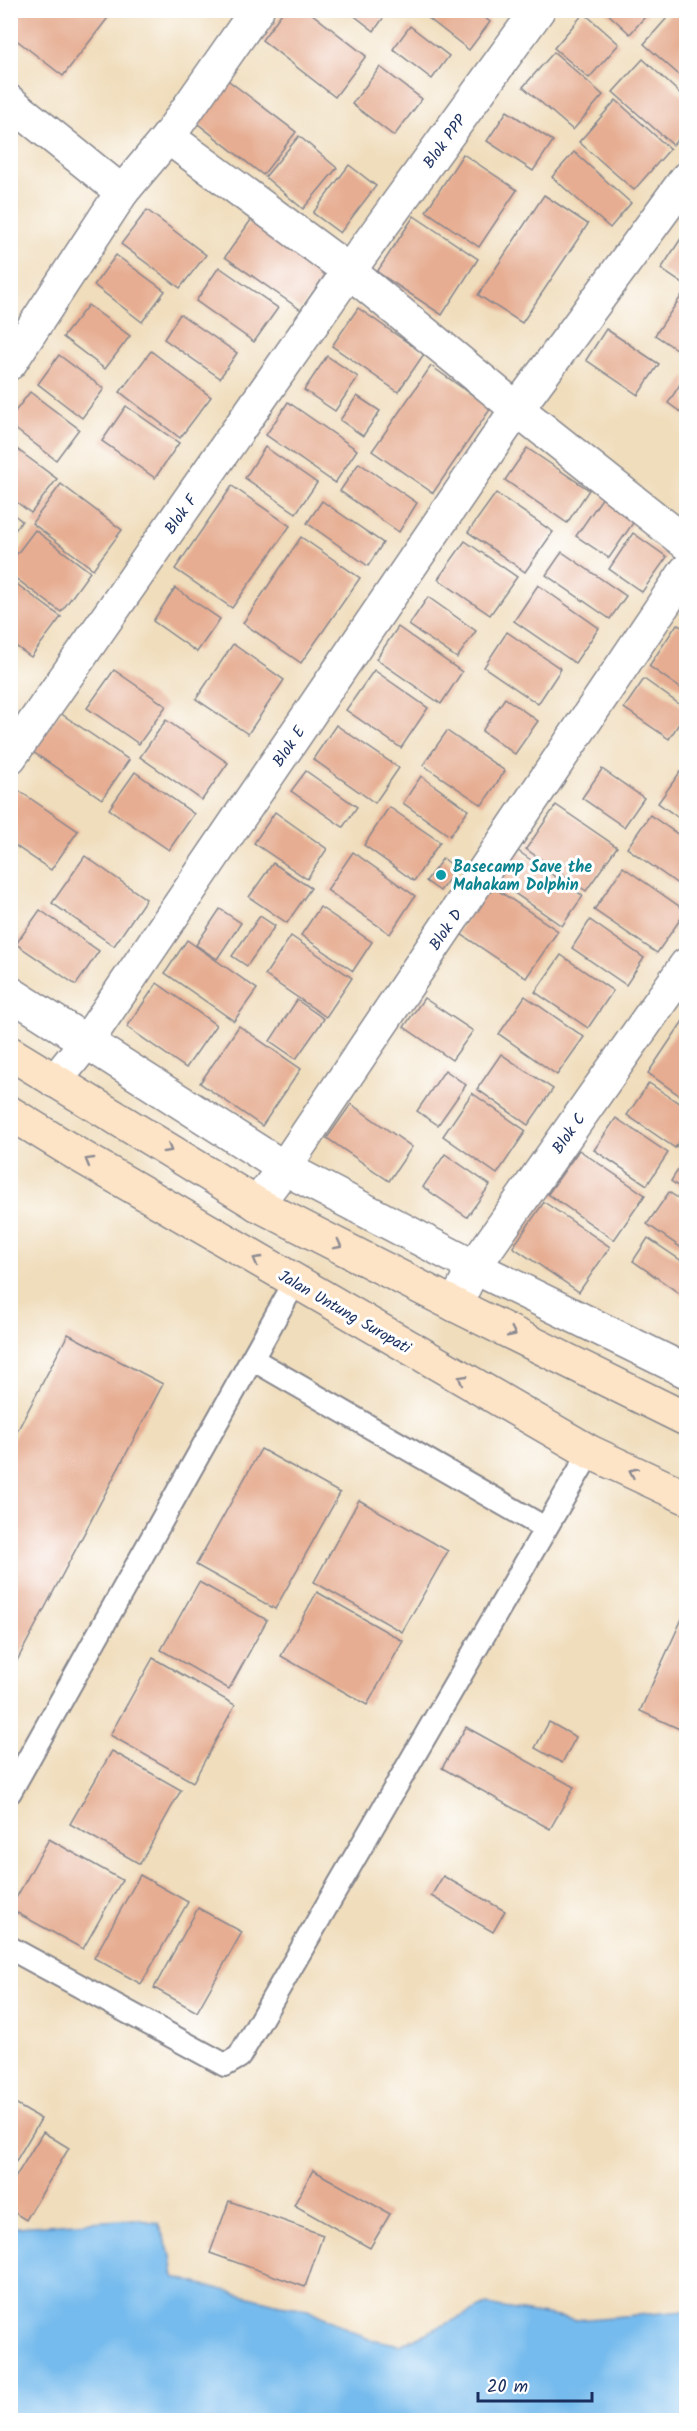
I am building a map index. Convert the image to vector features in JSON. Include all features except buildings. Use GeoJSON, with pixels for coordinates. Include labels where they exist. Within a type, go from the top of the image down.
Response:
{"type":"FeatureCollection","features":[{"type":"Feature","properties":{"kind":"main road"},"geometry":{"type":"LineString","coordinates":[[10,1053],[257,1204],[687,1419]]}},
{"type":"Feature","properties":{"kind":"main road","name":"Jalan Untung Suropati"},"geometry":{"type":"LineString","coordinates":[[10,1113],[295,1282],[590,1452],[687,1497]]}},
{"type":"Feature","properties":{"kind":"street"},"geometry":{"type":"LineString","coordinates":[[10,363],[122,192],[168,137],[257,10]]}},
{"type":"Feature","properties":{"kind":"street","name":"Blok PPP"},"geometry":{"type":"LineString","coordinates":[[349,271],[538,10]]}},
{"type":"Feature","properties":{"kind":"street"},"geometry":{"type":"LineString","coordinates":[[10,102],[122,192]]}},
{"type":"Feature","properties":{"kind":"street"},"geometry":{"type":"LineString","coordinates":[[168,137],[349,271],[517,409],[687,543]]}},
{"type":"Feature","properties":{"kind":"street","name":"Blok E"},"geometry":{"type":"LineString","coordinates":[[55,1081],[87,1041],[517,409],[687,179]]}},
{"type":"Feature","properties":{"kind":"street","name":"Blok F"},"geometry":{"type":"LineString","coordinates":[[10,757],[349,271]]}},
{"type":"Feature","properties":{"kind":"street","name":"Blok D"},"geometry":{"type":"LineString","coordinates":[[257,1204],[284,1168],[687,571]]}},
{"type":"Feature","properties":{"kind":"street","name":"Blok C"},"geometry":{"type":"LineString","coordinates":[[455,1305],[474,1267],[687,964]]}},
{"type":"Feature","properties":{"kind":"street"},"geometry":{"type":"LineString","coordinates":[[10,993],[284,1168],[474,1267],[685,1366]]}},
{"type":"Feature","properties":{"kind":"lane"},"geometry":{"type":"LineString","coordinates":[[10,1792],[295,1282]]}},
{"type":"Feature","properties":{"kind":"lane"},"geometry":{"type":"LineString","coordinates":[[252,1359],[545,1528]]}},
{"type":"Feature","properties":{"kind":"lane"},"geometry":{"type":"LineString","coordinates":[[10,1948],[225,2065],[239,2057],[590,1452]]}},
{"type":"Feature","properties":{"kind":"water"},"geometry":{"type":"Polygon","coordinates":[[[135,2219],[158,2223],[171,2256],[174,2277],[280,2305],[308,2309],[366,2338],[401,2345],[486,2305],[575,2320],[686,2311],[686,2420],[11,2420],[11,2226],[135,2219]]]}},
{"type":"Feature","properties":{"kind":"place","name":"Basecamp Save the Mahakam Dolphin"},"geometry":{"type":"Point","coordinates":[441,875]}}]}
